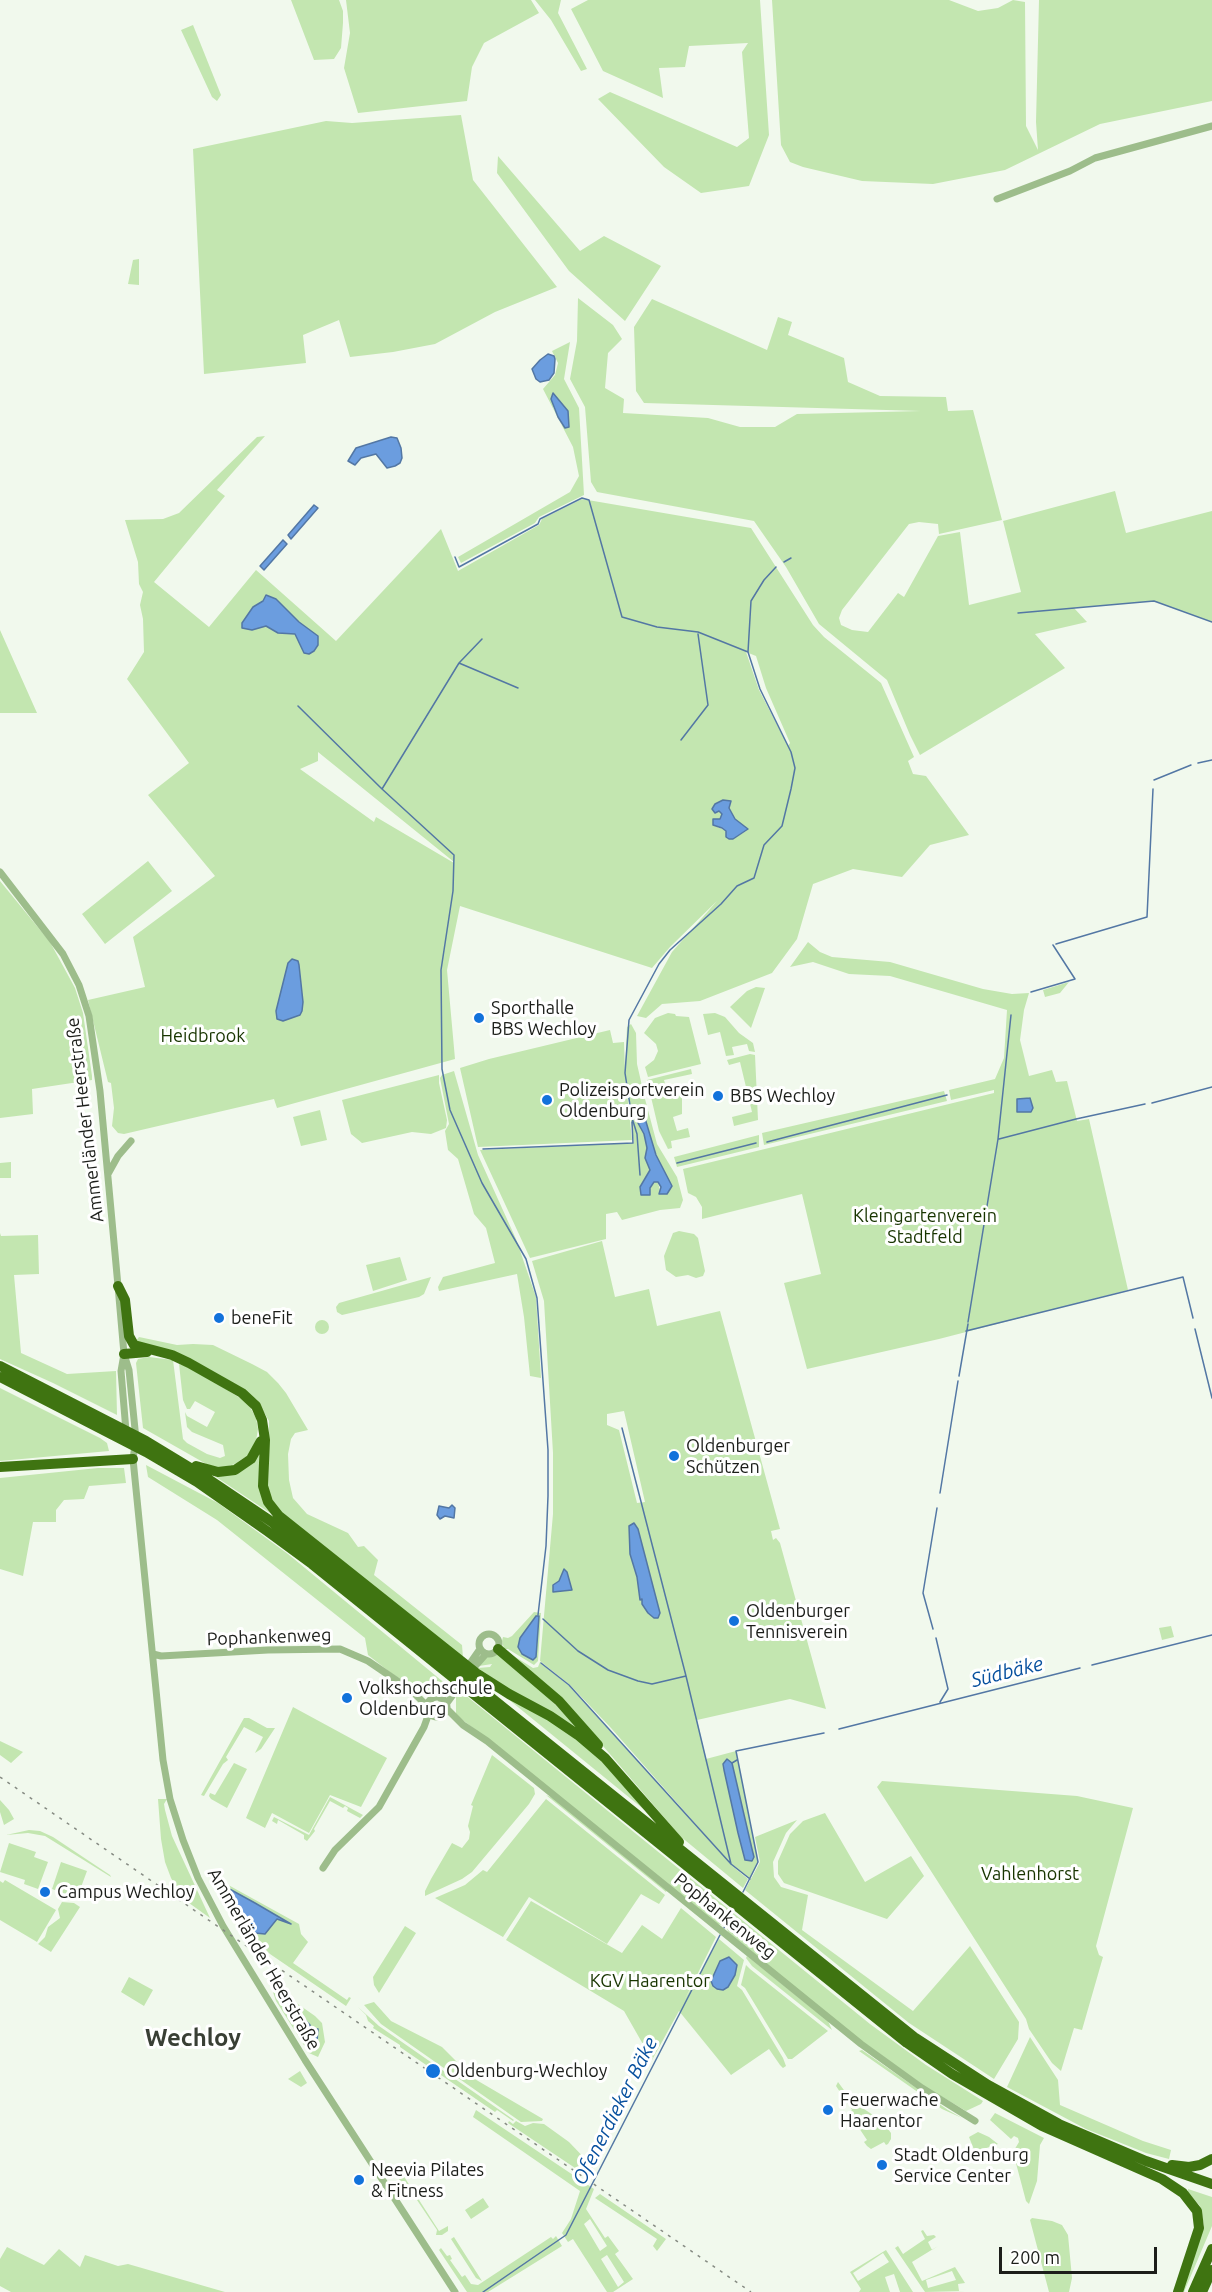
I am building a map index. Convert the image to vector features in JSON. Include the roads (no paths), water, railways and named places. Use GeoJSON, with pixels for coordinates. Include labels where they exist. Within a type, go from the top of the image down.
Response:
{"type":"FeatureCollection","features":[{"type":"Feature","properties":{"kind":"highway"},"geometry":{"type":"LineString","coordinates":[[118,1286],[125,1300],[131,1342],[139,1347],[172,1354],[246,1395],[254,1403],[261,1415],[264,1435],[263,1486],[273,1510],[455,1668],[880,2023],[951,2074],[986,2089]]}},
{"type":"Feature","properties":{"kind":"highway"},"geometry":{"type":"LineString","coordinates":[[124,1354],[153,1351]]}},
{"type":"Feature","properties":{"kind":"highway"},"geometry":{"type":"LineString","coordinates":[[0,1366],[116,1425],[276,1537],[455,1668]]}},
{"type":"Feature","properties":{"kind":"highway"},"geometry":{"type":"LineString","coordinates":[[0,1377],[118,1437],[212,1472],[231,1471],[251,1459],[264,1435]]}},
{"type":"Feature","properties":{"kind":"highway"},"geometry":{"type":"LineString","coordinates":[[0,1383],[31,1392]]}},
{"type":"Feature","properties":{"kind":"highway"},"geometry":{"type":"LineString","coordinates":[[0,1467],[133,1459]]}},
{"type":"Feature","properties":{"kind":"highway"},"geometry":{"type":"LineString","coordinates":[[179,1461],[272,1522],[906,2031],[986,2089],[1056,2133],[1106,2154],[1212,2184]]}},
{"type":"Feature","properties":{"kind":"highway"},"geometry":{"type":"LineString","coordinates":[[498,1649],[566,1707],[603,1752],[605,1758]]}},
{"type":"Feature","properties":{"kind":"highway"},"geometry":{"type":"LineString","coordinates":[[470,1680],[508,1694],[556,1720],[605,1758],[697,1863]]}},
{"type":"Feature","properties":{"kind":"highway"},"geometry":{"type":"LineString","coordinates":[[1002,2099],[1129,2154],[1183,2193],[1194,2205],[1199,2217],[1197,2239],[1178,2292]]}},
{"type":"Feature","properties":{"kind":"highway"},"geometry":{"type":"LineString","coordinates":[[1145,2164],[1190,2167],[1212,2159]]}},
{"type":"Feature","properties":{"kind":"highway"},"geometry":{"type":"LineString","coordinates":[[1145,2164],[1212,2190]]}},
{"type":"Feature","properties":{"kind":"highway"},"geometry":{"type":"LineString","coordinates":[[1192,2292],[1212,2249]]}},
{"type":"Feature","properties":{"kind":"highway"},"geometry":{"type":"LineString","coordinates":[[1202,2292],[1212,2270]]}},
{"type":"Feature","properties":{"kind":"street"},"geometry":{"type":"LineString","coordinates":[[997,199],[1070,171],[1095,158],[1212,126]]}},
{"type":"Feature","properties":{"kind":"street","name":"Ammerländer Heerstraße"},"geometry":{"type":"LineString","coordinates":[[0,872],[58,946],[72,970],[83,996],[93,1039],[108,1173],[124,1354],[129,1370],[136,1439],[133,1459],[166,1780],[183,1840],[198,1878],[223,1926],[305,2060],[455,2292]]}},
{"type":"Feature","properties":{"kind":"street"},"geometry":{"type":"LineString","coordinates":[[108,1173],[118,1156],[131,1142]]}},
{"type":"Feature","properties":{"kind":"street"},"geometry":{"type":"LineString","coordinates":[[490,1634],[497,1639],[498,1649],[492,1654],[483,1652],[480,1639],[490,1634]]}},
{"type":"Feature","properties":{"kind":"street","name":"Pophankenweg"},"geometry":{"type":"LineString","coordinates":[[153,1654],[166,1656],[336,1649],[364,1658],[412,1690],[442,1702],[463,1725],[487,1741],[879,2058],[975,2121]]}},
{"type":"Feature","properties":{"kind":"street"},"geometry":{"type":"LineString","coordinates":[[323,1868],[335,1850],[379,1807],[424,1727],[428,1709],[442,1702],[483,1652]]}},
{"type":"Feature","properties":{"kind":"street","name":"Pophankenweg"},"geometry":{"type":"LineString","coordinates":[[412,1690],[428,1709],[439,1717],[463,1725]]}},
{"type":"Feature","properties":{"kind":"street"},"geometry":{"type":"LineString","coordinates":[[424,1727],[439,1717],[442,1702]]}},
{"type":"Feature","properties":{"kind":"water"},"geometry":{"type":"Polygon","coordinates":[[[548,354],[554,356],[555,359],[554,373],[549,380],[540,382],[536,379],[532,369],[548,354]]]}},
{"type":"Feature","properties":{"kind":"water"},"geometry":{"type":"Polygon","coordinates":[[[553,393],[568,411],[569,427],[565,428],[558,417],[551,399],[553,393]]]}},
{"type":"Feature","properties":{"kind":"water"},"geometry":{"type":"Polygon","coordinates":[[[391,437],[397,438],[401,448],[402,458],[395,466],[387,468],[376,454],[361,458],[355,465],[348,461],[356,448],[391,437]]]}},
{"type":"Feature","properties":{"kind":"water"},"geometry":{"type":"Polygon","coordinates":[[[314,505],[318,508],[291,539],[288,535],[314,505]]]}},
{"type":"Feature","properties":{"kind":"water"},"geometry":{"type":"Polygon","coordinates":[[[283,540],[287,544],[264,570],[260,566],[283,540]]]}},
{"type":"Feature","properties":{"kind":"water"},"geometry":{"type":"Polygon","coordinates":[[[266,595],[276,599],[299,622],[318,636],[318,645],[314,651],[309,654],[304,653],[295,634],[278,633],[266,626],[252,630],[242,628],[242,623],[253,607],[263,601],[266,595]]]}},
{"type":"Feature","properties":{"kind":"water"},"geometry":{"type":"Polygon","coordinates":[[[723,800],[731,801],[729,808],[735,819],[748,829],[733,839],[726,837],[726,831],[722,828],[713,825],[713,819],[720,819],[722,814],[719,811],[715,813],[712,809],[715,804],[723,800]]]}},
{"type":"Feature","properties":{"kind":"water"},"geometry":{"type":"Polygon","coordinates":[[[292,959],[298,961],[299,965],[302,1011],[300,1015],[283,1021],[277,1019],[276,1011],[288,963],[292,959]]]}},
{"type":"Feature","properties":{"kind":"water"},"geometry":{"type":"Polygon","coordinates":[[[1030,1098],[1033,1108],[1031,1112],[1017,1112],[1017,1099],[1030,1098]]]}},
{"type":"Feature","properties":{"kind":"water"},"geometry":{"type":"Polygon","coordinates":[[[641,1105],[656,1155],[672,1186],[667,1194],[659,1194],[661,1187],[658,1182],[654,1182],[650,1188],[650,1195],[641,1195],[640,1187],[650,1170],[645,1158],[647,1148],[644,1134],[638,1123],[641,1105]]]}},
{"type":"Feature","properties":{"kind":"water"},"geometry":{"type":"Polygon","coordinates":[[[452,1505],[455,1508],[454,1518],[445,1516],[440,1519],[437,1515],[439,1506],[449,1508],[452,1505]]]}},
{"type":"Feature","properties":{"kind":"water"},"geometry":{"type":"Polygon","coordinates":[[[634,1523],[638,1529],[660,1613],[658,1618],[648,1613],[642,1604],[642,1599],[640,1600],[637,1577],[630,1554],[629,1526],[634,1523]]]}},
{"type":"Feature","properties":{"kind":"water"},"geometry":{"type":"Polygon","coordinates":[[[564,1569],[572,1590],[553,1592],[553,1585],[559,1581],[564,1569]]]}},
{"type":"Feature","properties":{"kind":"water"},"geometry":{"type":"Polygon","coordinates":[[[536,1616],[539,1616],[536,1657],[533,1660],[522,1654],[518,1647],[520,1638],[536,1616]]]}},
{"type":"Feature","properties":{"kind":"water"},"geometry":{"type":"Polygon","coordinates":[[[727,1759],[732,1763],[754,1857],[752,1861],[745,1860],[738,1833],[723,1764],[727,1759]]]}},
{"type":"Feature","properties":{"kind":"water"},"geometry":{"type":"Polygon","coordinates":[[[224,1886],[291,1924],[277,1919],[265,1934],[255,1933],[224,1886]]]}},
{"type":"Feature","properties":{"kind":"water"},"geometry":{"type":"Polygon","coordinates":[[[729,1957],[737,1965],[735,1975],[728,1987],[723,1990],[717,1989],[711,1981],[720,1961],[729,1957]]]}},
{"type":"Feature","properties":{"kind":"water"},"geometry":{"type":"Polygon","coordinates":[[[286,2005],[294,2009],[310,2025],[308,2035],[313,2038],[318,2029],[317,2041],[309,2040],[304,2036],[299,2020],[286,2005]]]}},
{"type":"Feature","properties":{"kind":"waterway"},"geometry":{"type":"LineString","coordinates":[[455,557],[459,567],[538,524],[540,519],[582,498],[589,500],[622,617],[657,627],[698,632],[748,652]]}},
{"type":"Feature","properties":{"kind":"waterway"},"geometry":{"type":"LineString","coordinates":[[784,562],[791,558]]}},
{"type":"Feature","properties":{"kind":"waterway"},"geometry":{"type":"LineString","coordinates":[[640,1175],[637,1134],[632,1118],[625,1073],[629,1020],[659,964],[670,950],[721,904],[737,886],[754,878],[764,845],[782,826],[791,789],[795,768],[791,752],[760,689],[748,652],[751,601],[764,580],[776,567]]}},
{"type":"Feature","properties":{"kind":"waterway"},"geometry":{"type":"LineString","coordinates":[[1018,613],[1154,601],[1212,622]]}},
{"type":"Feature","properties":{"kind":"waterway"},"geometry":{"type":"LineString","coordinates":[[681,740],[708,705],[698,634]]}},
{"type":"Feature","properties":{"kind":"waterway"},"geometry":{"type":"LineString","coordinates":[[482,639],[459,663],[382,789],[454,855],[453,891],[441,970],[442,1069],[450,1110],[482,1183],[526,1259],[537,1298],[548,1450],[546,1546],[538,1615]]}},
{"type":"Feature","properties":{"kind":"waterway"},"geometry":{"type":"LineString","coordinates":[[459,663],[518,688]]}},
{"type":"Feature","properties":{"kind":"waterway"},"geometry":{"type":"LineString","coordinates":[[298,706],[382,789]]}},
{"type":"Feature","properties":{"kind":"waterway"},"geometry":{"type":"LineString","coordinates":[[1198,763],[1212,760]]}},
{"type":"Feature","properties":{"kind":"waterway","name":"Ofenerdieker Bäke"},"geometry":{"type":"LineString","coordinates":[[1154,780],[1191,765]]}},
{"type":"Feature","properties":{"kind":"waterway","name":"Ofenerdieker Bäke"},"geometry":{"type":"LineString","coordinates":[[1056,944],[1147,917],[1153,789]]}},
{"type":"Feature","properties":{"kind":"waterway","name":"Ofenerdieker Bäke"},"geometry":{"type":"LineString","coordinates":[[1031,992],[1075,979],[1053,945]]}},
{"type":"Feature","properties":{"kind":"waterway","name":"Ofenerdieker Bäke"},"geometry":{"type":"LineString","coordinates":[[968,1322],[998,1139],[1011,1015]]}},
{"type":"Feature","properties":{"kind":"waterway"},"geometry":{"type":"LineString","coordinates":[[1152,1103],[1212,1087]]}},
{"type":"Feature","properties":{"kind":"waterway"},"geometry":{"type":"LineString","coordinates":[[767,1142],[947,1095]]}},
{"type":"Feature","properties":{"kind":"waterway"},"geometry":{"type":"LineString","coordinates":[[999,1139],[1145,1104]]}},
{"type":"Feature","properties":{"kind":"waterway"},"geometry":{"type":"LineString","coordinates":[[483,1149],[633,1143],[632,1122]]}},
{"type":"Feature","properties":{"kind":"waterway"},"geometry":{"type":"LineString","coordinates":[[677,1163],[756,1143]]}},
{"type":"Feature","properties":{"kind":"waterway"},"geometry":{"type":"LineString","coordinates":[[966,1331],[1183,1277],[1193,1318]]}},
{"type":"Feature","properties":{"kind":"waterway","name":"Ofenerdieker Bäke"},"geometry":{"type":"LineString","coordinates":[[959,1376],[968,1324]]}},
{"type":"Feature","properties":{"kind":"waterway"},"geometry":{"type":"LineString","coordinates":[[1195,1329],[1212,1398]]}},
{"type":"Feature","properties":{"kind":"waterway","name":"Ofenerdieker Bäke"},"geometry":{"type":"LineString","coordinates":[[940,1493],[958,1381]]}},
{"type":"Feature","properties":{"kind":"waterway"},"geometry":{"type":"LineString","coordinates":[[622,1428],[686,1676],[731,1864]]}},
{"type":"Feature","properties":{"kind":"waterway","name":"Ofenerdieker Bäke"},"geometry":{"type":"LineString","coordinates":[[933,1629],[923,1593],[937,1508]]}},
{"type":"Feature","properties":{"kind":"waterway"},"geometry":{"type":"LineString","coordinates":[[543,1619],[578,1651],[608,1670],[652,1684],[686,1676]]}},
{"type":"Feature","properties":{"kind":"waterway","name":"Südbäke"},"geometry":{"type":"LineString","coordinates":[[1092,1665],[1212,1635]]}},
{"type":"Feature","properties":{"kind":"waterway"},"geometry":{"type":"LineString","coordinates":[[936,1638],[948,1689],[940,1702]]}},
{"type":"Feature","properties":{"kind":"waterway"},"geometry":{"type":"LineString","coordinates":[[541,1663],[569,1685],[731,1864],[750,1879]]}},
{"type":"Feature","properties":{"kind":"waterway","name":"Südbäke"},"geometry":{"type":"LineString","coordinates":[[839,1729],[1080,1668]]}},
{"type":"Feature","properties":{"kind":"waterway","name":"Ofenerdieker Bäke"},"geometry":{"type":"LineString","coordinates":[[743,1892],[758,1862],[736,1751],[824,1733]]}},
{"type":"Feature","properties":{"kind":"waterway","name":"Ofenerdieker Bäke"},"geometry":{"type":"LineString","coordinates":[[732,1763],[737,1760]]}},
{"type":"Feature","properties":{"kind":"waterway","name":"Ofenerdieker Bäke"},"geometry":{"type":"LineString","coordinates":[[724,1928],[733,1910]]}},
{"type":"Feature","properties":{"kind":"waterway","name":"Ofenerdieker Bäke"},"geometry":{"type":"LineString","coordinates":[[483,2292],[566,2235],[720,1935]]}},
{"type":"Feature","properties":{"kind":"railway"},"geometry":{"type":"LineString","coordinates":[[0,1777],[751,2292]]}},
{"type":"Feature","properties":{"kind":"place","name":"Sporthalle BBS Wechloy"},"geometry":{"type":"Point","coordinates":[479,1018]}},
{"type":"Feature","properties":{"kind":"place","name":"BBS Wechloy"},"geometry":{"type":"Point","coordinates":[718,1096]}},
{"type":"Feature","properties":{"kind":"place","name":"Polizeisportverein Oldenburg"},"geometry":{"type":"Point","coordinates":[547,1100]}},
{"type":"Feature","properties":{"kind":"place","name":"beneFit"},"geometry":{"type":"Point","coordinates":[219,1318]}},
{"type":"Feature","properties":{"kind":"place","name":"Oldenburger Schützen"},"geometry":{"type":"Point","coordinates":[674,1456]}},
{"type":"Feature","properties":{"kind":"place","name":"Oldenburger Tennisverein"},"geometry":{"type":"Point","coordinates":[734,1621]}},
{"type":"Feature","properties":{"kind":"place","name":"Volkshochschule Oldenburg"},"geometry":{"type":"Point","coordinates":[347,1698]}},
{"type":"Feature","properties":{"kind":"place","name":"Campus Wechloy"},"geometry":{"type":"Point","coordinates":[45,1892]}},
{"type":"Feature","properties":{"kind":"place","name":"Oldenburg-Wechloy"},"geometry":{"type":"Point","coordinates":[433,2071]}},
{"type":"Feature","properties":{"kind":"place","name":"Feuerwache Haarentor"},"geometry":{"type":"Point","coordinates":[828,2110]}},
{"type":"Feature","properties":{"kind":"place","name":"Stadt Oldenburg Service Center"},"geometry":{"type":"Point","coordinates":[882,2165]}},
{"type":"Feature","properties":{"kind":"place","name":"Neevia Pilates & Fitness"},"geometry":{"type":"Point","coordinates":[359,2180]}},
{"type":"Feature","properties":{"kind":"district","name":"Wechloy"},"geometry":{"type":"Point","coordinates":[193,2038]}},
{"type":"Feature","properties":{"kind":"park label","name":"Heidbrook"},"geometry":{"type":"Point","coordinates":[203,1036]}},
{"type":"Feature","properties":{"kind":"park label","name":"Kleingartenverein Stadtfeld"},"geometry":{"type":"Point","coordinates":[925,1226]}},
{"type":"Feature","properties":{"kind":"park label","name":"Vahlenhorst"},"geometry":{"type":"Point","coordinates":[1030,1874]}},
{"type":"Feature","properties":{"kind":"park label","name":"KGV Haarentor"},"geometry":{"type":"Point","coordinates":[650,1981]}}]}
